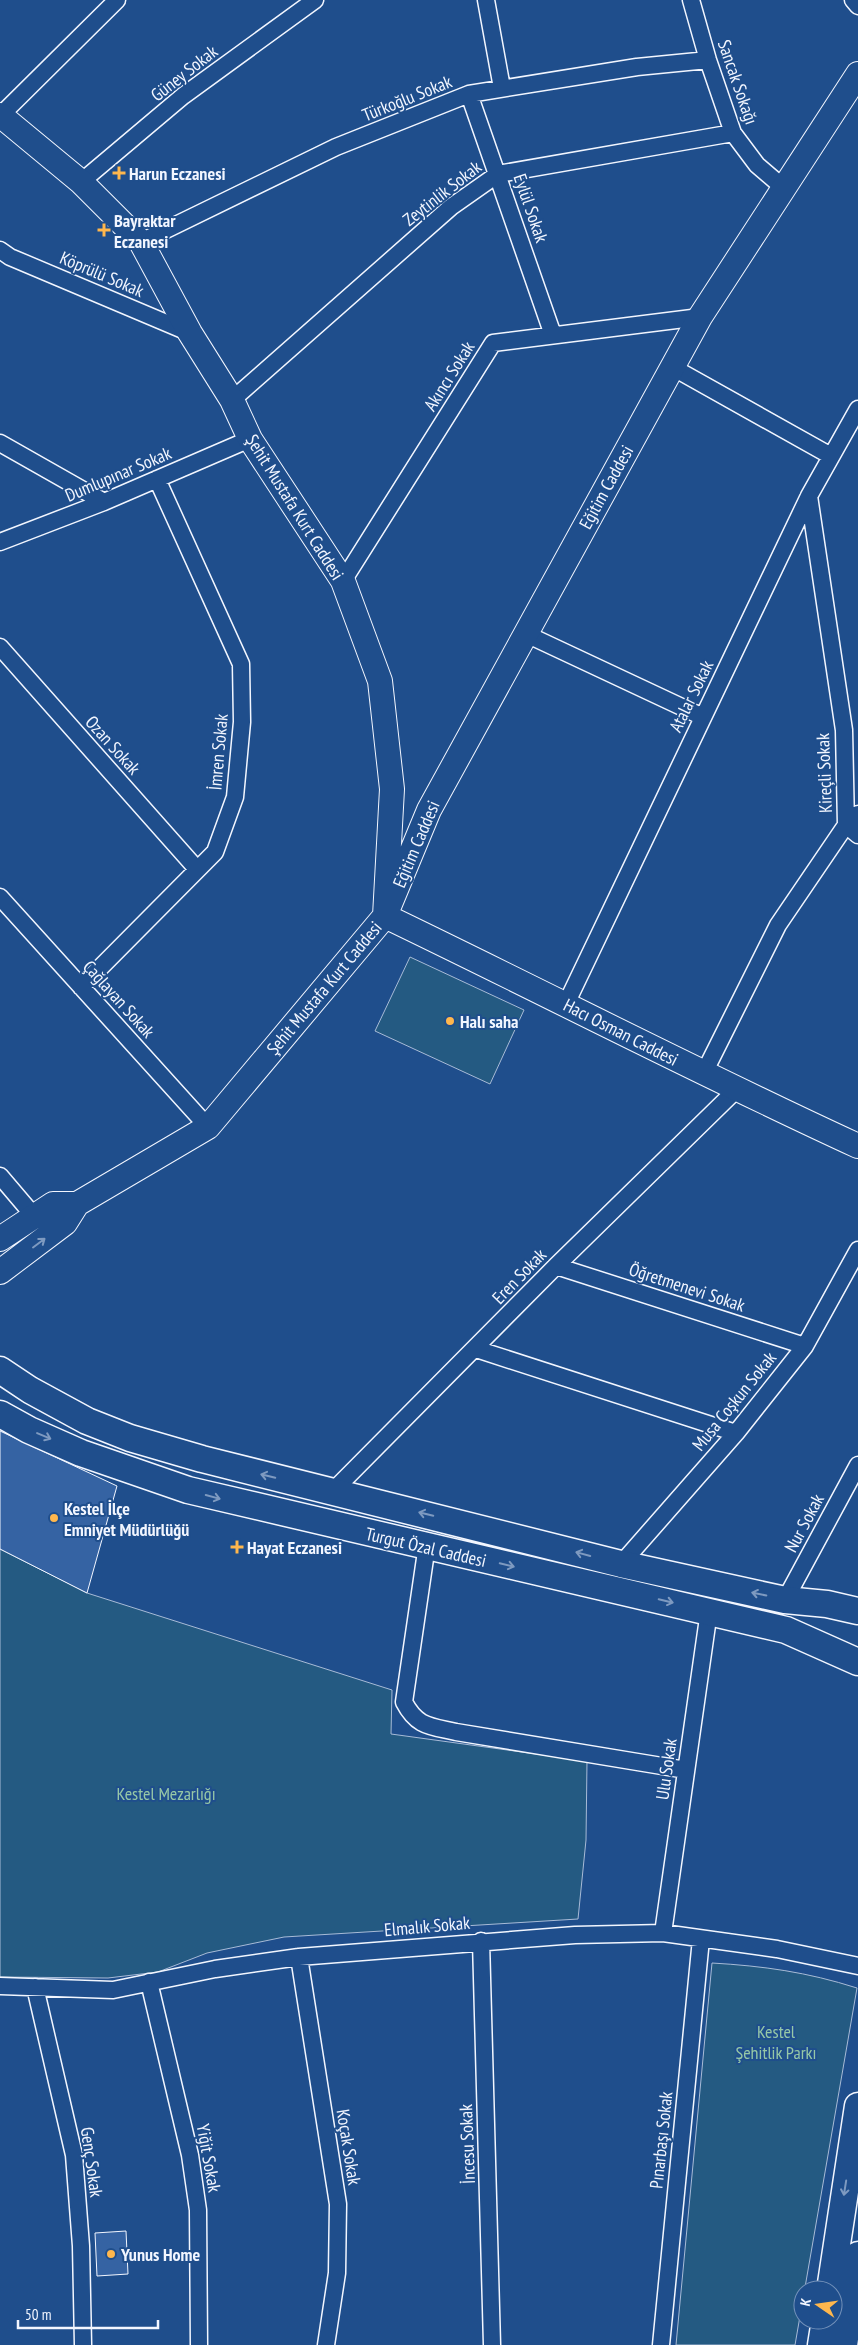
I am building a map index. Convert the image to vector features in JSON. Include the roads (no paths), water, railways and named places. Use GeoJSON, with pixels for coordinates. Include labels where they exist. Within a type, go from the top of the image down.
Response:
{"type":"FeatureCollection","features":[{"type":"Feature","properties":{"kind":"main road","name":"Eğitim Caddesi"},"geometry":{"type":"LineString","coordinates":[[385,916],[429,810],[700,317],[858,74]]}},
{"type":"Feature","properties":{"kind":"main road","name":"Şehit Mustafa Kurt Caddesi"},"geometry":{"type":"LineString","coordinates":[[0,115],[81,182],[142,242],[190,333],[232,400],[250,439],[343,581],[380,681],[392,788],[385,916],[208,1128],[77,1204],[65,1224],[0,1272]]}},
{"type":"Feature","properties":{"kind":"main road","name":"Hacı Osman Caddesi"},"geometry":{"type":"LineString","coordinates":[[385,916],[566,1004],[736,1090],[856,1141]]}},
{"type":"Feature","properties":{"kind":"main road","name":"Şehit Mustafa Kurt Caddesi"},"geometry":{"type":"LineString","coordinates":[[0,1239],[53,1204],[77,1204]]}},
{"type":"Feature","properties":{"kind":"main road","name":"Turgut Özal Caddesi"},"geometry":{"type":"LineString","coordinates":[[0,1370],[30,1390],[87,1421],[130,1438],[332,1492],[621,1564],[785,1600],[827,1604],[858,1611]]}},
{"type":"Feature","properties":{"kind":"main road","name":"Turgut Özal Caddesi"},"geometry":{"type":"LineString","coordinates":[[0,1414],[28,1430],[81,1453],[188,1490],[357,1532],[427,1545],[529,1571],[786,1630],[858,1662]]}},
{"type":"Feature","properties":{"kind":"main road"},"geometry":{"type":"LineString","coordinates":[[832,2280],[854,2160],[858,2106]]}},
{"type":"Feature","properties":{"kind":"main road"},"geometry":{"type":"LineString","coordinates":[[844,2345],[858,2255]]}},
{"type":"Feature","properties":{"kind":"main road"},"geometry":{"type":"LineString","coordinates":[[821,2345],[823,2330]]}},
{"type":"Feature","properties":{"kind":"street"},"geometry":{"type":"LineString","coordinates":[[0,115],[117,0]]}},
{"type":"Feature","properties":{"kind":"street","name":"Güney Sokak"},"geometry":{"type":"LineString","coordinates":[[81,182],[184,96],[315,0]]}},
{"type":"Feature","properties":{"kind":"street"},"geometry":{"type":"LineString","coordinates":[[486,0],[502,88]]}},
{"type":"Feature","properties":{"kind":"street","name":"Sancak Sokağı"},"geometry":{"type":"LineString","coordinates":[[691,0],[708,60],[733,133],[757,165],[785,189]]}},
{"type":"Feature","properties":{"kind":"street"},"geometry":{"type":"LineString","coordinates":[[853,0],[858,6]]}},
{"type":"Feature","properties":{"kind":"street","name":"Türkoğlu Sokak"},"geometry":{"type":"LineString","coordinates":[[142,242],[336,147],[470,94],[637,67],[708,60]]}},
{"type":"Feature","properties":{"kind":"street","name":"Eylül Sokak"},"geometry":{"type":"LineString","coordinates":[[470,94],[553,335]]}},
{"type":"Feature","properties":{"kind":"street","name":"Zeytinlik Sokak"},"geometry":{"type":"LineString","coordinates":[[232,400],[451,207],[498,174],[733,133]]}},
{"type":"Feature","properties":{"kind":"street","name":"Köprülü Sokak"},"geometry":{"type":"LineString","coordinates":[[0,250],[10,257],[190,333]]}},
{"type":"Feature","properties":{"kind":"street","name":"Akıncı Sokak"},"geometry":{"type":"LineString","coordinates":[[343,581],[493,343],[700,317]]}},
{"type":"Feature","properties":{"kind":"street"},"geometry":{"type":"LineString","coordinates":[[672,367],[831,456]]}},
{"type":"Feature","properties":{"kind":"street","name":"Atalar Sokak"},"geometry":{"type":"LineString","coordinates":[[566,1004],[808,496],[858,409]]}},
{"type":"Feature","properties":{"kind":"street","name":"Dumlupınar Sokak"},"geometry":{"type":"LineString","coordinates":[[0,542],[104,502],[250,439]]}},
{"type":"Feature","properties":{"kind":"street"},"geometry":{"type":"LineString","coordinates":[[0,443],[104,502]]}},
{"type":"Feature","properties":{"kind":"street","name":"İmren Sokak"},"geometry":{"type":"LineString","coordinates":[[81,987],[196,868],[215,852],[236,797],[242,722],[241,664],[157,479]]}},
{"type":"Feature","properties":{"kind":"street","name":"Kireçli Sokak"},"geometry":{"type":"LineString","coordinates":[[704,1073],[778,925],[854,825],[844,730],[808,496]]}},
{"type":"Feature","properties":{"kind":"street"},"geometry":{"type":"LineString","coordinates":[[526,634],[703,717]]}},
{"type":"Feature","properties":{"kind":"street","name":"Ozan Sokak"},"geometry":{"type":"LineString","coordinates":[[0,647],[196,868]]}},
{"type":"Feature","properties":{"kind":"street","name":"Çağlayan Sokak"},"geometry":{"type":"LineString","coordinates":[[0,897],[208,1128]]}},
{"type":"Feature","properties":{"kind":"street","name":"Eren Sokak"},"geometry":{"type":"LineString","coordinates":[[332,1492],[476,1349],[556,1266],[736,1090]]}},
{"type":"Feature","properties":{"kind":"street"},"geometry":{"type":"LineString","coordinates":[[0,1176],[34,1216]]}},
{"type":"Feature","properties":{"kind":"street","name":"Musa Coşkun Sokak"},"geometry":{"type":"LineString","coordinates":[[621,1564],[736,1433],[805,1346],[858,1250]]}},
{"type":"Feature","properties":{"kind":"street","name":"Öğretmenevi Sokak"},"geometry":{"type":"LineString","coordinates":[[556,1266],[805,1346]]}},
{"type":"Feature","properties":{"kind":"street"},"geometry":{"type":"LineString","coordinates":[[476,1349],[736,1433]]}},
{"type":"Feature","properties":{"kind":"street","name":"Nur Sokak"},"geometry":{"type":"LineString","coordinates":[[785,1600],[858,1465]]}},
{"type":"Feature","properties":{"kind":"street"},"geometry":{"type":"LineString","coordinates":[[427,1545],[404,1702],[411,1715],[424,1725],[686,1770]]}},
{"type":"Feature","properties":{"kind":"street","name":"Ulu Sokak"},"geometry":{"type":"LineString","coordinates":[[663,1933],[709,1611]]}},
{"type":"Feature","properties":{"kind":"street","name":"Elmalık Sokak"},"geometry":{"type":"LineString","coordinates":[[0,1986],[112,1990],[215,1969],[299,1957],[575,1935],[663,1933],[777,1949],[858,1966]]}},
{"type":"Feature","properties":{"kind":"street","name":"Pınarbaşı Sokak"},"geometry":{"type":"LineString","coordinates":[[661,2345],[701,1939]]}},
{"type":"Feature","properties":{"kind":"street","name":"İncesu Sokak"},"geometry":{"type":"LineString","coordinates":[[481,1942],[492,2345]]}},
{"type":"Feature","properties":{"kind":"street","name":"Koçak Sokak"},"geometry":{"type":"LineString","coordinates":[[299,1957],[338,2204],[337,2273],[326,2345]]}},
{"type":"Feature","properties":{"kind":"street","name":"Yiğit Sokak"},"geometry":{"type":"LineString","coordinates":[[149,1982],[190,2155],[198,2210],[199,2345]]}},
{"type":"Feature","properties":{"kind":"street","name":"Genç Sokak"},"geometry":{"type":"LineString","coordinates":[[35,1987],[74,2155],[80,2246],[83,2345]]}},
{"type":"Feature","properties":{"kind":"place","name":"Harun Eczanesi"},"geometry":{"type":"Point","coordinates":[119,173]}},
{"type":"Feature","properties":{"kind":"place","name":"Bayraktar Eczanesi"},"geometry":{"type":"Point","coordinates":[104,230]}},
{"type":"Feature","properties":{"kind":"place","name":"Halı saha"},"geometry":{"type":"Point","coordinates":[450,1021]}},
{"type":"Feature","properties":{"kind":"place","name":"Kestel İlçe Emniyet Müdürlüğü"},"geometry":{"type":"Point","coordinates":[54,1518]}},
{"type":"Feature","properties":{"kind":"place","name":"Hayat Eczanesi"},"geometry":{"type":"Point","coordinates":[237,1547]}},
{"type":"Feature","properties":{"kind":"place","name":"Yunus Home"},"geometry":{"type":"Point","coordinates":[111,2254]}},
{"type":"Feature","properties":{"kind":"park label","name":"Kestel Mezarlığı"},"geometry":{"type":"Point","coordinates":[166,1793]}},
{"type":"Feature","properties":{"kind":"park label","name":"Kestel Şehitlik Parkı"},"geometry":{"type":"Point","coordinates":[776,2041]}}]}
